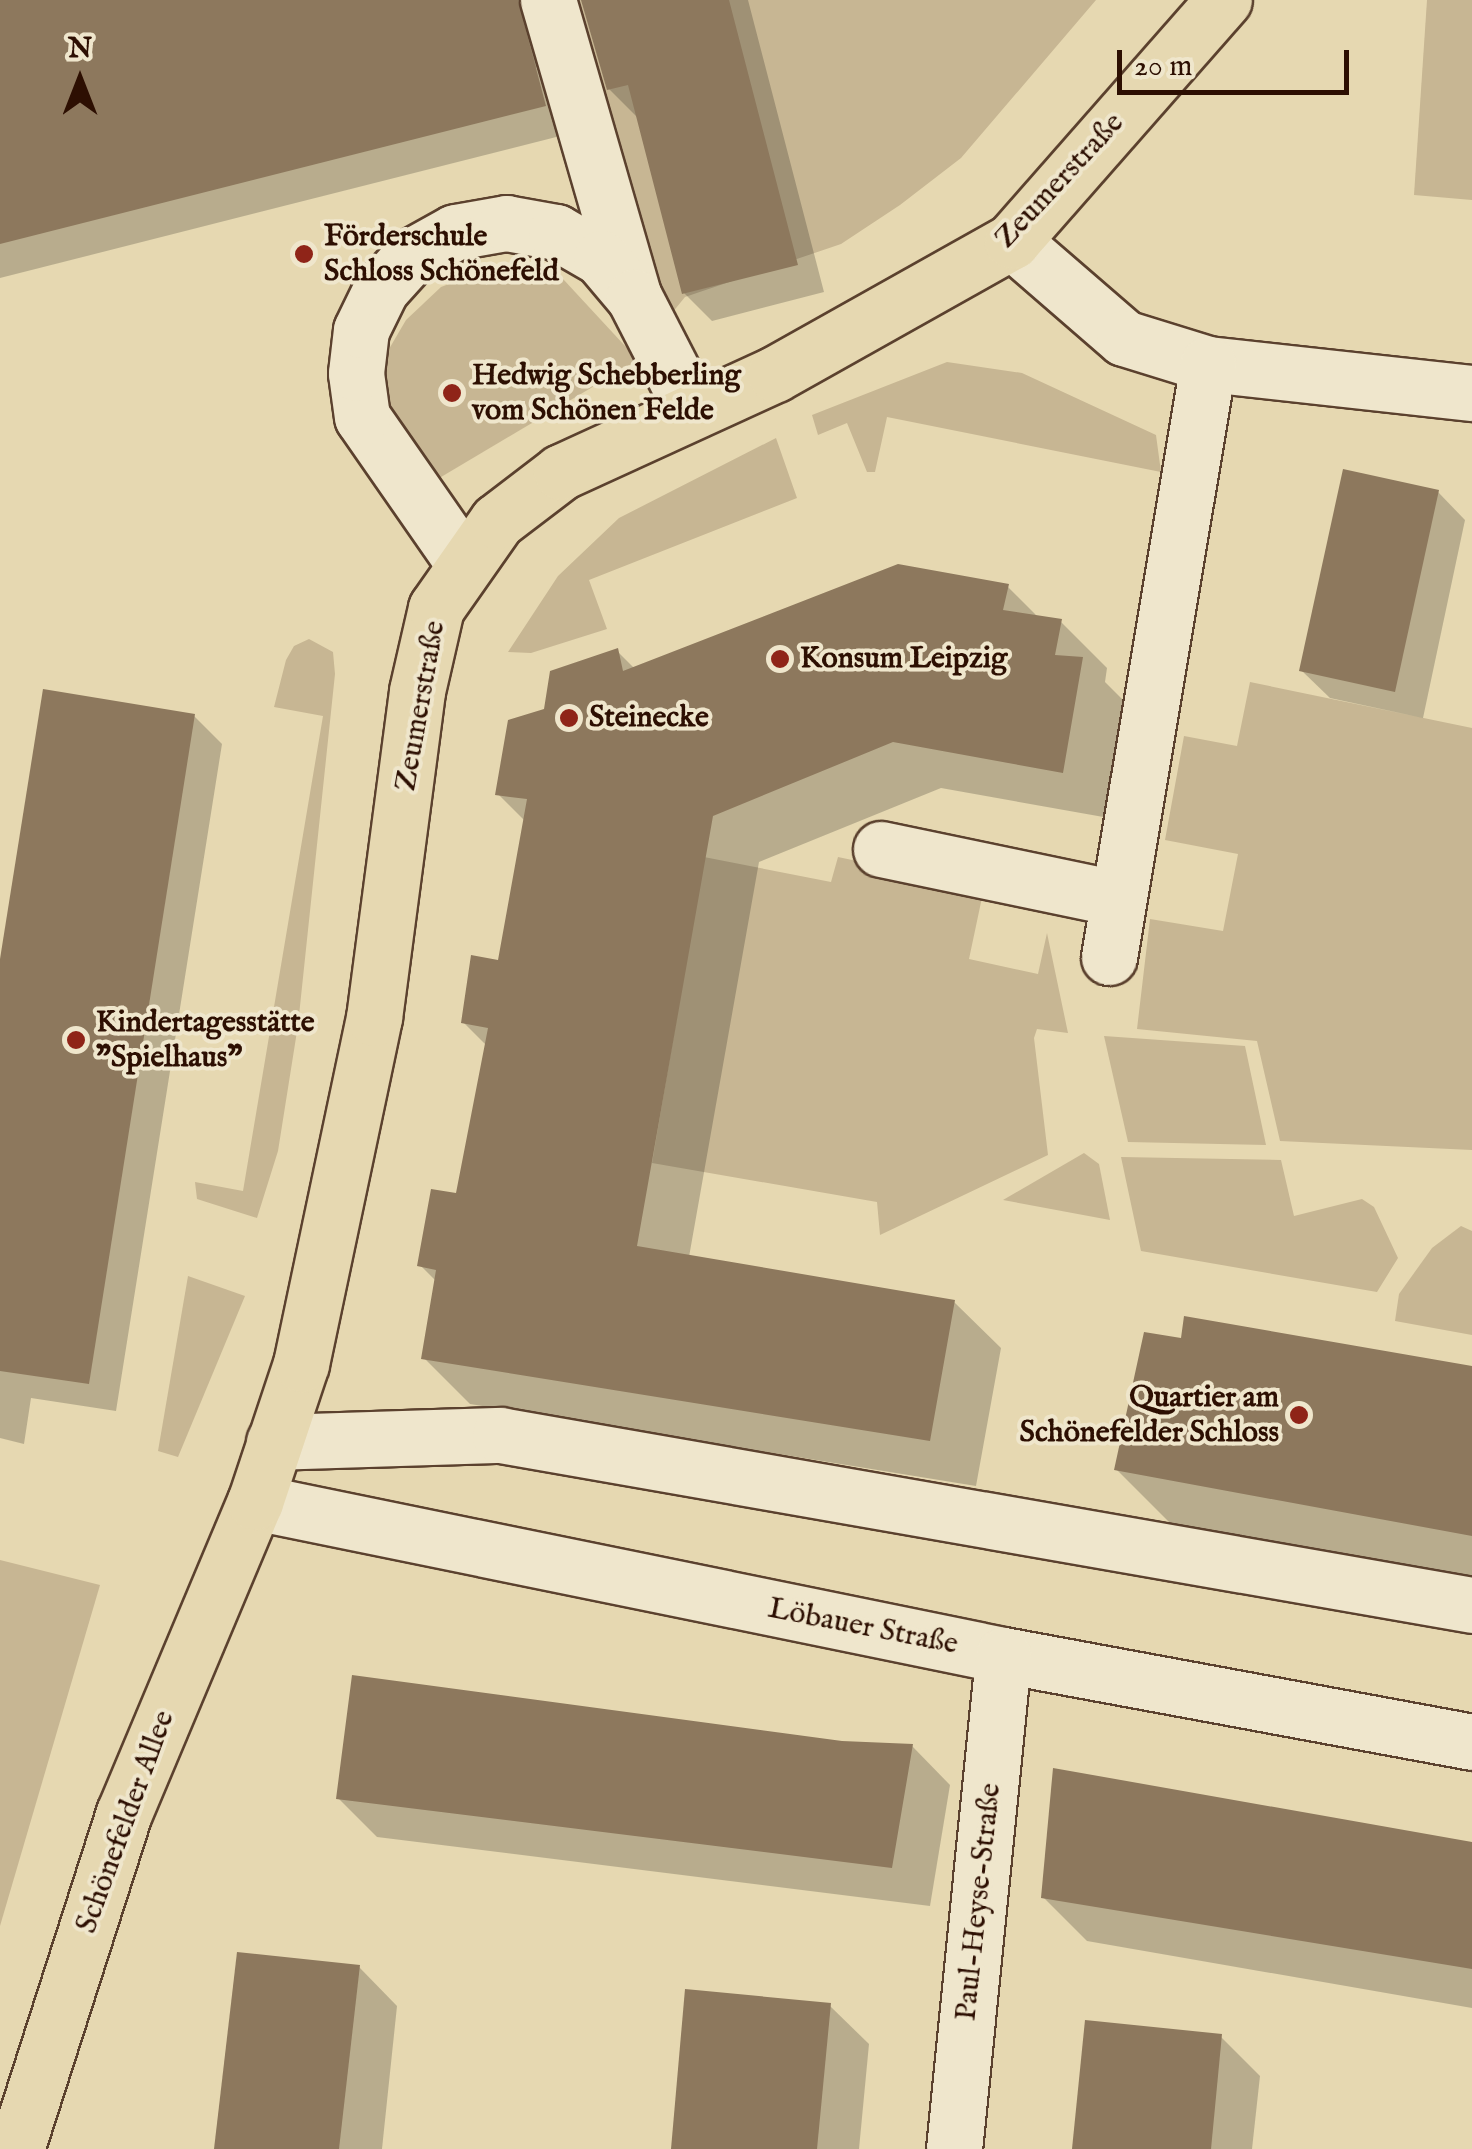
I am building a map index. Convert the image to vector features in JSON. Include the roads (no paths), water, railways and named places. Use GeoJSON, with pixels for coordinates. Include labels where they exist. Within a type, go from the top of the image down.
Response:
{"type":"FeatureCollection","features":[{"type":"Feature","properties":{"kind":"main road","name":"Zeumerstraße"},"geometry":{"type":"LineString","coordinates":[[255,1502],[301,1364],[355,1123],[390,932],[417,691],[436,608],[464,564],[497,521],[561,472],[846,337],[1012,242],[1224,0]]}},
{"type":"Feature","properties":{"kind":"main road","name":"Schönefelder Allee"},"geometry":{"type":"LineString","coordinates":[[16,2149],[124,1813],[255,1502]]}},
{"type":"Feature","properties":{"kind":"street"},"geometry":{"type":"LineString","coordinates":[[548,0],[634,297],[692,410]]}},
{"type":"Feature","properties":{"kind":"street"},"geometry":{"type":"LineString","coordinates":[[464,564],[362,416],[356,373],[362,330],[381,289],[410,257],[455,232],[506,224],[556,232],[601,258],[634,297]]}},
{"type":"Feature","properties":{"kind":"street"},"geometry":{"type":"LineString","coordinates":[[1012,242],[1124,338],[1208,364],[1472,392]]}},
{"type":"Feature","properties":{"kind":"street"},"geometry":{"type":"LineString","coordinates":[[1109,957],[1116,898],[1173,599],[1208,364]]}},
{"type":"Feature","properties":{"kind":"street"},"geometry":{"type":"LineString","coordinates":[[881,849],[1116,898]]}},
{"type":"Feature","properties":{"kind":"street"},"geometry":{"type":"LineString","coordinates":[[274,1442],[500,1435],[1472,1605]]}},
{"type":"Feature","properties":{"kind":"street","name":"Löbauer Straße"},"geometry":{"type":"LineString","coordinates":[[255,1502],[1003,1655],[1472,1742]]}},
{"type":"Feature","properties":{"kind":"street","name":"Paul-Heyse-Straße"},"geometry":{"type":"LineString","coordinates":[[954,2149],[1003,1655]]}},
{"type":"Feature","properties":{"kind":"place","name":"Förderschule Schloss Schönefeld"},"geometry":{"type":"Point","coordinates":[304,254]}},
{"type":"Feature","properties":{"kind":"place","name":"Hedwig Schebberling vom Schönen Felde"},"geometry":{"type":"Point","coordinates":[452,393]}},
{"type":"Feature","properties":{"kind":"place","name":"Konsum Leipzig"},"geometry":{"type":"Point","coordinates":[780,659]}},
{"type":"Feature","properties":{"kind":"place","name":"Steinecke"},"geometry":{"type":"Point","coordinates":[569,718]}},
{"type":"Feature","properties":{"kind":"place","name":"Kindertagesstätte \"Spielhaus\""},"geometry":{"type":"Point","coordinates":[76,1040]}},
{"type":"Feature","properties":{"kind":"place","name":"Quartier am Schönefelder Schloss"},"geometry":{"type":"Point","coordinates":[1299,1415]}}]}
